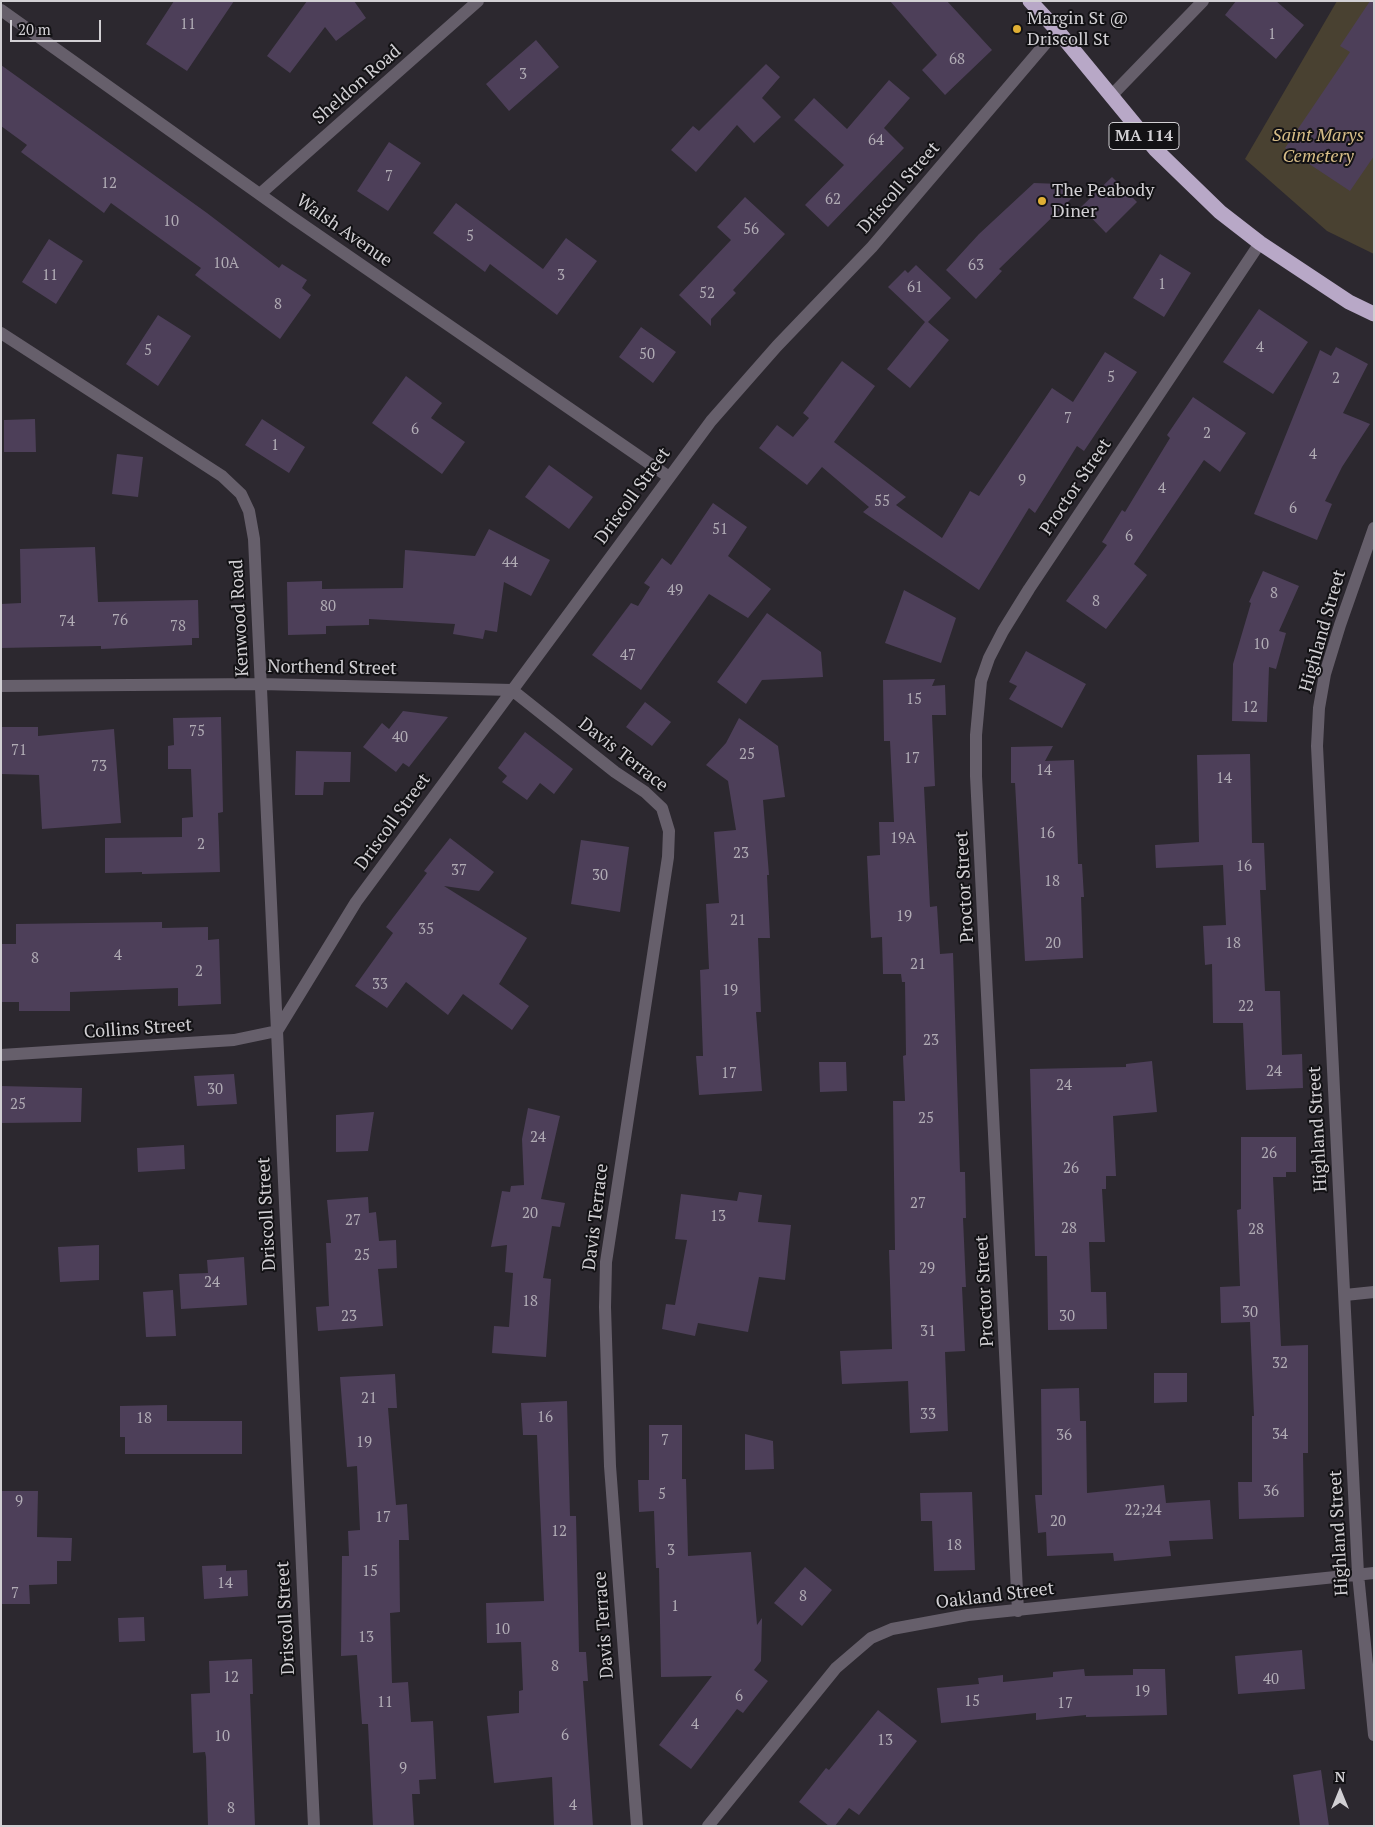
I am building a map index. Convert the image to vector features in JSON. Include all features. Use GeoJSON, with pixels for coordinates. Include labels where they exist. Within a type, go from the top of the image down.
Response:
{"type":"FeatureCollection","features":[{"type":"Feature","properties":{"kind":"highway","name":"MA 114"},"geometry":{"type":"LineString","coordinates":[[1030,1],[1057,30],[1155,149],[1220,212],[1276,254],[1350,302],[1374,314]]}},
{"type":"Feature","properties":{"kind":"street","name":"Sheldon Road"},"geometry":{"type":"LineString","coordinates":[[260,194],[478,1]]}},
{"type":"Feature","properties":{"kind":"street"},"geometry":{"type":"LineString","coordinates":[[1111,96],[1203,1]]}},
{"type":"Feature","properties":{"kind":"street","name":"Walsh Avenue"},"geometry":{"type":"LineString","coordinates":[[1,10],[260,194],[669,477]]}},
{"type":"Feature","properties":{"kind":"street","name":"Driscoll Street"},"geometry":{"type":"LineString","coordinates":[[314,1826],[277,1031],[356,902],[711,421],[777,346],[872,247],[1057,30]]}},
{"type":"Feature","properties":{"kind":"street","name":"Proctor Street"},"geometry":{"type":"LineString","coordinates":[[1018,1610],[976,776],[976,736],[981,681],[989,658],[1003,631],[1029,589],[1260,243]]}},
{"type":"Feature","properties":{"kind":"street","name":"Kenwood Road"},"geometry":{"type":"LineString","coordinates":[[1,333],[222,476],[241,494],[250,511],[254,538],[277,1031]]}},
{"type":"Feature","properties":{"kind":"street","name":"Highland Street"},"geometry":{"type":"LineString","coordinates":[[1374,528],[1325,674],[1319,708],[1317,746],[1358,1574],[1374,1735]]}},
{"type":"Feature","properties":{"kind":"street","name":"Northend Street"},"geometry":{"type":"LineString","coordinates":[[1,686],[261,684],[512,690]]}},
{"type":"Feature","properties":{"kind":"street","name":"Davis Terrace"},"geometry":{"type":"LineString","coordinates":[[512,690],[615,772],[645,792],[662,808],[669,831],[668,858],[606,1262],[606,1371],[610,1466],[637,1826]]}},
{"type":"Feature","properties":{"kind":"street","name":"Collins Street"},"geometry":{"type":"LineString","coordinates":[[1,1055],[234,1040],[277,1031]]}},
{"type":"Feature","properties":{"kind":"street"},"geometry":{"type":"LineString","coordinates":[[1345,1295],[1374,1292]]}},
{"type":"Feature","properties":{"kind":"street","name":"Oakland Street"},"geometry":{"type":"LineString","coordinates":[[708,1826],[836,1668],[871,1638],[892,1629],[968,1615],[1374,1573]]}},
{"type":"Feature","properties":{"kind":"green space","name":"Saint Marys Cemetery"},"geometry":{"type":"Polygon","coordinates":[[[1337,1],[1374,1],[1374,254],[1327,231],[1245,159],[1337,1]]]}},
{"type":"Feature","properties":{"kind":"building"},"geometry":{"type":"Polygon","coordinates":[[[174,1],[234,1],[187,71],[146,44],[174,1]]]}},
{"type":"Feature","properties":{"kind":"building"},"geometry":{"type":"Polygon","coordinates":[[[307,1],[354,1],[366,18],[336,41],[325,27],[290,73],[267,56],[307,1]]]}},
{"type":"Feature","properties":{"kind":"building"},"geometry":{"type":"Polygon","coordinates":[[[890,1],[947,1],[992,50],[945,95],[922,70],[937,55],[890,1]]]}},
{"type":"Feature","properties":{"kind":"building"},"geometry":{"type":"Polygon","coordinates":[[[1236,1],[1276,1],[1304,25],[1276,59],[1225,15],[1236,1]]]}},
{"type":"Feature","properties":{"kind":"building"},"geometry":{"type":"Polygon","coordinates":[[[1370,1],[1374,1],[1374,156],[1350,191],[1285,148],[1350,52],[1340,46],[1370,1]]]}},
{"type":"Feature","properties":{"kind":"building"},"geometry":{"type":"Polygon","coordinates":[[[536,40],[559,67],[509,111],[486,84],[536,40]]]}},
{"type":"Feature","properties":{"kind":"building"},"geometry":{"type":"Polygon","coordinates":[[[766,64],[780,77],[762,98],[781,117],[754,143],[737,125],[696,172],[671,150],[693,126],[699,131],[766,64]]]}},
{"type":"Feature","properties":{"kind":"building"},"geometry":{"type":"Polygon","coordinates":[[[1,65],[207,213],[279,268],[282,264],[307,280],[302,288],[311,295],[280,339],[195,275],[201,268],[111,203],[104,213],[21,152],[27,145],[1,126],[1,65]]]}},
{"type":"Feature","properties":{"kind":"building"},"geometry":{"type":"Polygon","coordinates":[[[889,80],[910,98],[884,128],[904,148],[828,227],[805,205],[844,165],[794,120],[814,98],[847,129],[889,80]]]}},
{"type":"Feature","properties":{"kind":"building"},"geometry":{"type":"Polygon","coordinates":[[[389,142],[421,163],[388,211],[357,191],[389,142]]]}},
{"type":"Feature","properties":{"kind":"building"},"geometry":{"type":"Polygon","coordinates":[[[1112,177],[1137,202],[1106,233],[1081,207],[1112,177]]]}},
{"type":"Feature","properties":{"kind":"building"},"geometry":{"type":"Polygon","coordinates":[[[1034,183],[1060,184],[1073,197],[999,269],[1002,271],[976,299],[946,270],[979,234],[1034,183]]]}},
{"type":"Feature","properties":{"kind":"building"},"geometry":{"type":"Polygon","coordinates":[[[745,197],[785,234],[733,290],[736,293],[711,319],[711,326],[679,295],[731,240],[717,227],[745,197]]]}},
{"type":"Feature","properties":{"kind":"building"},"geometry":{"type":"Polygon","coordinates":[[[456,203],[543,269],[566,238],[597,261],[557,315],[490,264],[485,272],[433,233],[456,203]]]}},
{"type":"Feature","properties":{"kind":"building"},"geometry":{"type":"Polygon","coordinates":[[[49,239],[83,261],[56,304],[22,282],[49,239]]]}},
{"type":"Feature","properties":{"kind":"building"},"geometry":{"type":"Polygon","coordinates":[[[1160,254],[1191,273],[1164,317],[1133,298],[1160,254]]]}},
{"type":"Feature","properties":{"kind":"building"},"geometry":{"type":"Polygon","coordinates":[[[916,265],[951,298],[928,322],[949,340],[910,388],[887,369],[925,322],[888,287],[905,270],[908,273],[916,265]]]}},
{"type":"Feature","properties":{"kind":"building"},"geometry":{"type":"Polygon","coordinates":[[[1259,309],[1308,342],[1273,394],[1223,362],[1259,309]]]}},
{"type":"Feature","properties":{"kind":"building"},"geometry":{"type":"Polygon","coordinates":[[[158,315],[191,336],[158,386],[126,364],[158,315]]]}},
{"type":"Feature","properties":{"kind":"building"},"geometry":{"type":"Polygon","coordinates":[[[641,327],[676,352],[653,383],[619,357],[641,327]]]}},
{"type":"Feature","properties":{"kind":"building"},"geometry":{"type":"Polygon","coordinates":[[[1336,347],[1368,364],[1343,413],[1370,424],[1342,467],[1325,501],[1332,504],[1317,540],[1254,514],[1320,350],[1331,356],[1336,347]]]}},
{"type":"Feature","properties":{"kind":"building"},"geometry":{"type":"Polygon","coordinates":[[[1105,352],[1137,372],[1084,451],[1077,446],[1035,513],[1029,508],[979,590],[863,512],[869,507],[822,467],[807,485],[759,448],[777,425],[793,437],[809,418],[803,413],[842,361],[875,386],[834,442],[906,497],[896,505],[942,538],[970,491],[979,496],[1052,388],[1073,402],[1105,352]]]}},
{"type":"Feature","properties":{"kind":"building"},"geometry":{"type":"Polygon","coordinates":[[[406,376],[442,403],[431,418],[465,442],[442,474],[372,423],[406,376]]]}},
{"type":"Feature","properties":{"kind":"building"},"geometry":{"type":"Polygon","coordinates":[[[1193,397],[1246,433],[1220,472],[1204,460],[1134,564],[1147,575],[1106,629],[1066,601],[1107,545],[1102,542],[1122,510],[1125,512],[1170,438],[1167,435],[1193,397]]]}},
{"type":"Feature","properties":{"kind":"building"},"geometry":{"type":"Polygon","coordinates":[[[35,419],[36,452],[4,452],[4,420],[35,419]]]}},
{"type":"Feature","properties":{"kind":"building"},"geometry":{"type":"Polygon","coordinates":[[[262,419],[305,447],[289,473],[245,445],[262,419]]]}},
{"type":"Feature","properties":{"kind":"building"},"geometry":{"type":"Polygon","coordinates":[[[117,454],[143,457],[138,497],[112,494],[117,454]]]}},
{"type":"Feature","properties":{"kind":"building"},"geometry":{"type":"Polygon","coordinates":[[[549,465],[593,497],[569,529],[525,497],[549,465]]]}},
{"type":"Feature","properties":{"kind":"building"},"geometry":{"type":"Polygon","coordinates":[[[713,503],[747,527],[728,556],[771,589],[748,618],[709,594],[641,690],[592,655],[631,603],[638,606],[650,587],[644,583],[662,558],[671,565],[713,503]]]}},
{"type":"Feature","properties":{"kind":"building"},"geometry":{"type":"Polygon","coordinates":[[[489,529],[550,560],[531,596],[504,582],[497,632],[485,630],[483,639],[453,634],[455,624],[369,619],[369,625],[326,626],[326,634],[288,635],[287,582],[322,581],[322,589],[403,588],[405,550],[475,556],[489,529]]]}},
{"type":"Feature","properties":{"kind":"building"},"geometry":{"type":"Polygon","coordinates":[[[95,547],[98,602],[198,600],[199,638],[192,638],[192,645],[101,649],[101,646],[1,648],[1,604],[21,603],[20,549],[95,547]]]}},
{"type":"Feature","properties":{"kind":"building"},"geometry":{"type":"Polygon","coordinates":[[[1263,571],[1299,586],[1279,631],[1286,633],[1276,669],[1269,667],[1267,722],[1232,721],[1233,664],[1251,603],[1249,602],[1263,571]]]}},
{"type":"Feature","properties":{"kind":"building"},"geometry":{"type":"Polygon","coordinates":[[[904,590],[956,618],[941,663],[885,643],[904,590]]]}},
{"type":"Feature","properties":{"kind":"building"},"geometry":{"type":"Polygon","coordinates":[[[767,613],[821,652],[823,677],[762,680],[746,704],[717,682],[767,613]]]}},
{"type":"Feature","properties":{"kind":"building"},"geometry":{"type":"Polygon","coordinates":[[[1026,651],[1086,684],[1062,728],[1009,699],[1017,686],[1009,682],[1026,651]]]}},
{"type":"Feature","properties":{"kind":"building"},"geometry":{"type":"Polygon","coordinates":[[[935,679],[932,686],[945,685],[946,715],[932,715],[935,786],[924,787],[930,907],[937,906],[940,954],[953,953],[960,1172],[965,1172],[966,1218],[963,1218],[966,1287],[962,1287],[965,1351],[945,1352],[948,1431],[910,1433],[908,1381],[842,1384],[840,1351],[892,1349],[889,1250],[895,1250],[893,1101],[905,1101],[903,1056],[906,1055],[905,982],[902,982],[901,974],[883,974],[882,937],[871,938],[867,856],[880,855],[879,822],[894,822],[890,741],[884,741],[883,680],[935,679]]]}},
{"type":"Feature","properties":{"kind":"building"},"geometry":{"type":"Polygon","coordinates":[[[645,702],[671,722],[652,746],[626,727],[645,702]]]}},
{"type":"Feature","properties":{"kind":"building"},"geometry":{"type":"Polygon","coordinates":[[[403,711],[448,717],[409,767],[403,763],[396,772],[363,747],[382,723],[389,729],[403,711]]]}},
{"type":"Feature","properties":{"kind":"building"},"geometry":{"type":"Polygon","coordinates":[[[221,717],[223,812],[218,813],[220,872],[105,873],[105,838],[182,837],[182,818],[193,817],[191,769],[168,769],[168,746],[174,745],[173,718],[221,717]]]}},
{"type":"Feature","properties":{"kind":"building"},"geometry":{"type":"Polygon","coordinates":[[[739,718],[778,746],[785,797],[763,800],[769,875],[767,875],[770,938],[758,938],[761,1012],[756,1012],[762,1091],[699,1095],[696,1056],[703,1056],[700,970],[709,969],[706,904],[719,903],[714,832],[736,830],[728,781],[706,765],[726,743],[739,718]]]}},
{"type":"Feature","properties":{"kind":"building"},"geometry":{"type":"Polygon","coordinates":[[[1,727],[38,727],[38,736],[114,729],[121,823],[42,829],[39,775],[1,774],[1,727]]]}},
{"type":"Feature","properties":{"kind":"building"},"geometry":{"type":"Polygon","coordinates":[[[525,732],[573,769],[554,794],[540,783],[527,800],[502,782],[507,776],[498,768],[525,732]]]}},
{"type":"Feature","properties":{"kind":"building"},"geometry":{"type":"Polygon","coordinates":[[[1053,746],[1045,761],[1074,760],[1078,864],[1082,864],[1084,897],[1081,897],[1083,958],[1025,961],[1015,783],[1011,783],[1011,747],[1053,746]]]}},
{"type":"Feature","properties":{"kind":"building"},"geometry":{"type":"Polygon","coordinates":[[[296,751],[351,752],[350,782],[324,782],[323,795],[295,795],[296,751]]]}},
{"type":"Feature","properties":{"kind":"building"},"geometry":{"type":"Polygon","coordinates":[[[1250,754],[1252,843],[1264,843],[1266,890],[1260,890],[1265,991],[1280,991],[1282,1055],[1302,1054],[1303,1088],[1246,1090],[1243,1023],[1213,1023],[1212,964],[1205,965],[1203,926],[1226,925],[1223,865],[1156,868],[1155,845],[1199,842],[1197,755],[1250,754]]]}},
{"type":"Feature","properties":{"kind":"building"},"geometry":{"type":"Polygon","coordinates":[[[450,838],[494,872],[479,891],[444,886],[527,938],[499,984],[529,1006],[512,1030],[463,994],[448,1015],[406,982],[387,1008],[355,986],[393,933],[386,927],[427,873],[424,871],[450,838]]]}},
{"type":"Feature","properties":{"kind":"building"},"geometry":{"type":"Polygon","coordinates":[[[581,840],[629,847],[620,912],[571,904],[581,840]]]}},
{"type":"Feature","properties":{"kind":"building"},"geometry":{"type":"Polygon","coordinates":[[[162,922],[162,928],[208,927],[208,940],[219,939],[221,1004],[178,1006],[178,988],[70,992],[70,1011],[19,1011],[19,1002],[1,1002],[1,944],[16,944],[16,924],[162,922]]]}},
{"type":"Feature","properties":{"kind":"building"},"geometry":{"type":"Polygon","coordinates":[[[1152,1061],[1157,1112],[1113,1116],[1116,1176],[1106,1176],[1106,1189],[1102,1189],[1105,1242],[1089,1242],[1091,1292],[1106,1292],[1107,1329],[1048,1330],[1047,1256],[1035,1256],[1030,1069],[1126,1067],[1126,1064],[1152,1061]]]}},
{"type":"Feature","properties":{"kind":"building"},"geometry":{"type":"Polygon","coordinates":[[[819,1062],[846,1062],[847,1091],[820,1092],[819,1062]]]}},
{"type":"Feature","properties":{"kind":"building"},"geometry":{"type":"Polygon","coordinates":[[[234,1074],[237,1104],[197,1106],[194,1076],[234,1074]]]}},
{"type":"Feature","properties":{"kind":"building"},"geometry":{"type":"Polygon","coordinates":[[[1,1086],[82,1088],[81,1122],[1,1123],[1,1086]]]}},
{"type":"Feature","properties":{"kind":"building"},"geometry":{"type":"Polygon","coordinates":[[[528,1108],[560,1116],[541,1199],[565,1203],[560,1227],[552,1226],[543,1278],[551,1279],[546,1357],[492,1353],[494,1326],[509,1327],[513,1273],[505,1272],[507,1245],[491,1247],[502,1191],[510,1192],[511,1186],[524,1185],[522,1139],[528,1108]]]}},
{"type":"Feature","properties":{"kind":"building"},"geometry":{"type":"Polygon","coordinates":[[[374,1112],[368,1151],[336,1152],[336,1115],[374,1112]]]}},
{"type":"Feature","properties":{"kind":"building"},"geometry":{"type":"Polygon","coordinates":[[[1241,1137],[1296,1137],[1296,1172],[1286,1172],[1286,1177],[1273,1177],[1281,1346],[1308,1345],[1308,1453],[1303,1453],[1304,1517],[1239,1519],[1238,1482],[1252,1482],[1252,1416],[1254,1416],[1250,1322],[1221,1323],[1220,1287],[1240,1286],[1237,1210],[1241,1209],[1241,1137]]]}},
{"type":"Feature","properties":{"kind":"building"},"geometry":{"type":"Polygon","coordinates":[[[184,1145],[185,1169],[138,1172],[137,1148],[184,1145]]]}},
{"type":"Feature","properties":{"kind":"building"},"geometry":{"type":"Polygon","coordinates":[[[739,1192],[762,1195],[758,1222],[791,1225],[785,1280],[759,1277],[748,1332],[698,1323],[695,1336],[662,1329],[666,1304],[675,1305],[687,1240],[675,1239],[681,1194],[737,1201],[739,1192]]]}},
{"type":"Feature","properties":{"kind":"building"},"geometry":{"type":"Polygon","coordinates":[[[368,1197],[369,1213],[376,1212],[379,1241],[396,1240],[397,1268],[378,1269],[383,1326],[318,1331],[316,1307],[329,1306],[326,1243],[331,1243],[327,1200],[368,1197]]]}},
{"type":"Feature","properties":{"kind":"building"},"geometry":{"type":"Polygon","coordinates":[[[99,1245],[99,1280],[60,1282],[58,1247],[99,1245]]]}},
{"type":"Feature","properties":{"kind":"building"},"geometry":{"type":"Polygon","coordinates":[[[244,1257],[247,1305],[181,1309],[179,1274],[208,1273],[207,1260],[244,1257]]]}},
{"type":"Feature","properties":{"kind":"building"},"geometry":{"type":"Polygon","coordinates":[[[173,1290],[176,1336],[146,1337],[143,1292],[173,1290]]]}},
{"type":"Feature","properties":{"kind":"building"},"geometry":{"type":"Polygon","coordinates":[[[1154,1373],[1187,1373],[1187,1402],[1154,1403],[1154,1373]]]}},
{"type":"Feature","properties":{"kind":"building"},"geometry":{"type":"Polygon","coordinates":[[[395,1374],[397,1408],[388,1408],[396,1505],[407,1504],[409,1540],[399,1540],[400,1612],[390,1613],[392,1683],[408,1682],[411,1722],[433,1721],[436,1779],[419,1780],[420,1794],[412,1794],[414,1826],[373,1826],[368,1724],[362,1724],[357,1655],[341,1656],[342,1556],[349,1556],[348,1531],[360,1530],[357,1466],[347,1467],[340,1377],[395,1374]]]}},
{"type":"Feature","properties":{"kind":"building"},"geometry":{"type":"Polygon","coordinates":[[[1079,1388],[1080,1421],[1086,1421],[1087,1493],[1164,1485],[1166,1503],[1210,1500],[1213,1539],[1169,1541],[1171,1556],[1114,1561],[1113,1553],[1047,1556],[1046,1532],[1038,1533],[1035,1495],[1042,1495],[1041,1389],[1079,1388]]]}},
{"type":"Feature","properties":{"kind":"building"},"geometry":{"type":"Polygon","coordinates":[[[567,1401],[570,1516],[576,1516],[579,1652],[586,1652],[588,1681],[583,1681],[593,1826],[554,1826],[552,1777],[494,1783],[487,1716],[519,1713],[519,1691],[523,1690],[521,1642],[487,1643],[486,1603],[544,1601],[537,1435],[523,1435],[521,1403],[567,1401]]]}},
{"type":"Feature","properties":{"kind":"building"},"geometry":{"type":"Polygon","coordinates":[[[167,1405],[167,1421],[242,1421],[242,1454],[125,1454],[125,1437],[120,1437],[120,1406],[167,1405]]]}},
{"type":"Feature","properties":{"kind":"building"},"geometry":{"type":"Polygon","coordinates":[[[649,1425],[682,1425],[682,1479],[686,1479],[688,1556],[751,1552],[757,1625],[762,1618],[761,1661],[754,1670],[768,1681],[743,1713],[737,1709],[691,1769],[659,1745],[712,1676],[661,1677],[659,1568],[656,1568],[654,1511],[639,1512],[638,1480],[649,1480],[649,1425]]]}},
{"type":"Feature","properties":{"kind":"building"},"geometry":{"type":"Polygon","coordinates":[[[745,1434],[773,1441],[774,1469],[745,1470],[745,1434]]]}},
{"type":"Feature","properties":{"kind":"building"},"geometry":{"type":"Polygon","coordinates":[[[1,1491],[38,1491],[37,1537],[72,1538],[71,1561],[57,1561],[57,1584],[29,1585],[30,1604],[1,1604],[1,1491]]]}},
{"type":"Feature","properties":{"kind":"building"},"geometry":{"type":"Polygon","coordinates":[[[972,1492],[975,1570],[934,1571],[932,1521],[921,1521],[920,1493],[972,1492]]]}},
{"type":"Feature","properties":{"kind":"building"},"geometry":{"type":"Polygon","coordinates":[[[226,1565],[226,1571],[247,1570],[248,1596],[204,1599],[202,1566],[226,1565]]]}},
{"type":"Feature","properties":{"kind":"building"},"geometry":{"type":"Polygon","coordinates":[[[805,1567],[832,1590],[802,1626],[774,1603],[805,1567]]]}},
{"type":"Feature","properties":{"kind":"building"},"geometry":{"type":"Polygon","coordinates":[[[144,1617],[145,1641],[119,1642],[118,1618],[144,1617]]]}},
{"type":"Feature","properties":{"kind":"building"},"geometry":{"type":"Polygon","coordinates":[[[1302,1650],[1305,1689],[1238,1694],[1235,1656],[1302,1650]]]}},
{"type":"Feature","properties":{"kind":"building"},"geometry":{"type":"Polygon","coordinates":[[[252,1659],[253,1694],[250,1694],[255,1826],[208,1826],[206,1757],[205,1752],[193,1753],[191,1694],[210,1693],[209,1661],[252,1659]]]}},
{"type":"Feature","properties":{"kind":"building"},"geometry":{"type":"Polygon","coordinates":[[[1084,1669],[1085,1676],[1133,1675],[1133,1669],[1165,1669],[1167,1715],[1086,1717],[1086,1715],[1036,1720],[1036,1713],[941,1723],[937,1688],[979,1684],[978,1678],[1003,1675],[1003,1682],[1053,1677],[1053,1672],[1084,1669]]]}},
{"type":"Feature","properties":{"kind":"building"},"geometry":{"type":"Polygon","coordinates":[[[878,1710],[917,1741],[859,1815],[849,1808],[835,1826],[829,1826],[799,1802],[826,1768],[829,1770],[878,1710]]]}},
{"type":"Feature","properties":{"kind":"building"},"geometry":{"type":"Polygon","coordinates":[[[1321,1770],[1329,1826],[1300,1826],[1293,1775],[1321,1770]]]}},
{"type":"Feature","properties":{"kind":"place","name":"Margin St @ Driscoll St"},"geometry":{"type":"Point","coordinates":[1017,29]}},
{"type":"Feature","properties":{"kind":"place","name":"The Peabody Diner"},"geometry":{"type":"Point","coordinates":[1042,201]}}]}
